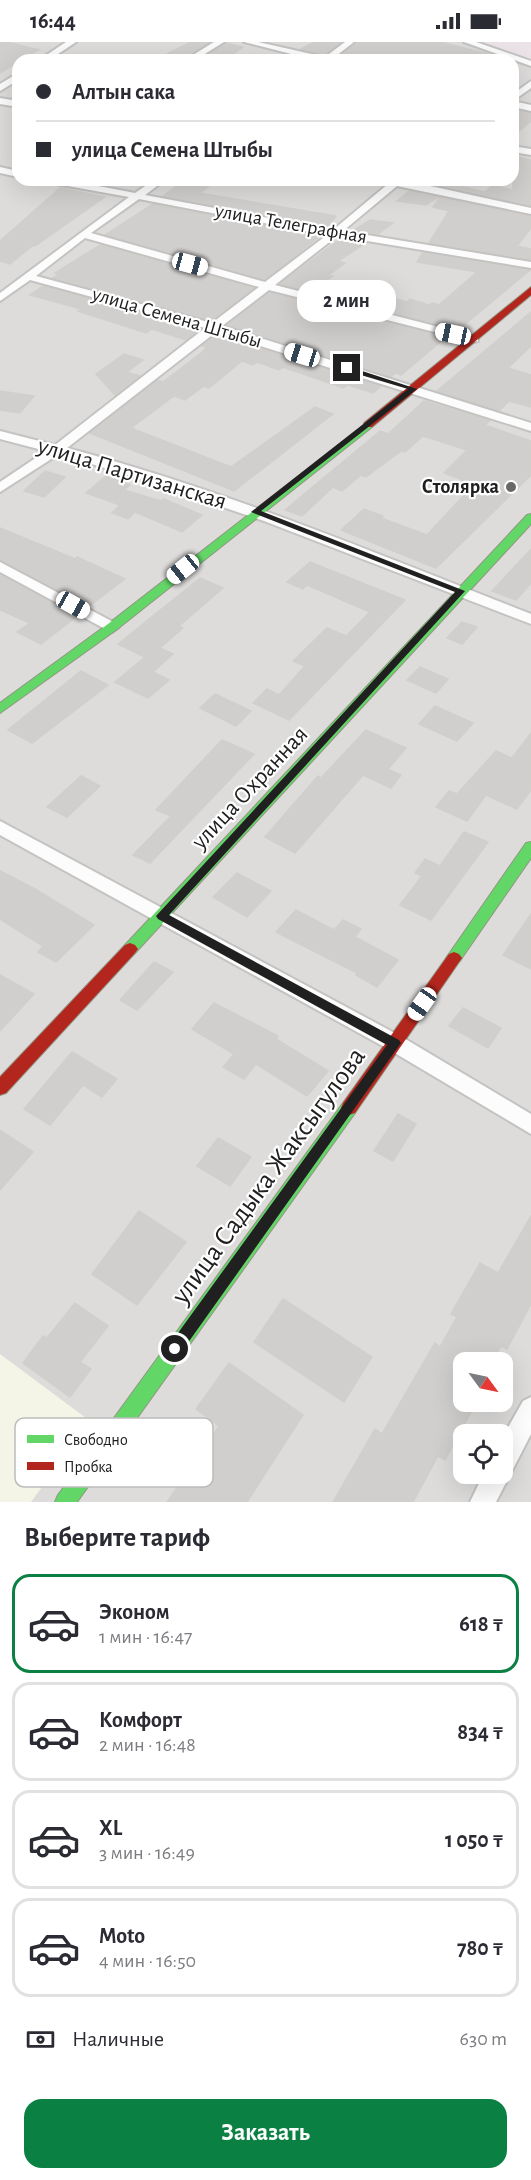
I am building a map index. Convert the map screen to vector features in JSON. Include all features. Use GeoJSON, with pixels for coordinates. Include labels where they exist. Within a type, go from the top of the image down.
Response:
{"type":"FeatureCollection","features":[{"type":"Feature","properties":{"kind":"street"},"geometry":{"type":"LineString","coordinates":[[52,54],[72,42]]}},
{"type":"Feature","properties":{"kind":"street"},"geometry":{"type":"LineString","coordinates":[[199,54],[220,42]]}},
{"type":"Feature","properties":{"kind":"street"},"geometry":{"type":"LineString","coordinates":[[248,42],[300,54]]}},
{"type":"Feature","properties":{"kind":"street"},"geometry":{"type":"LineString","coordinates":[[334,54],[350,42]]}},
{"type":"Feature","properties":{"kind":"street"},"geometry":{"type":"LineString","coordinates":[[468,42],[502,54]]}},
{"type":"Feature","properties":{"kind":"street"},"geometry":{"type":"LineString","coordinates":[[519,93],[531,84]]}},
{"type":"Feature","properties":{"kind":"street","name":"улица Телеграфная"},"geometry":{"type":"LineString","coordinates":[[81,186],[335,233],[531,265]]}},
{"type":"Feature","properties":{"kind":"street"},"geometry":{"type":"LineString","coordinates":[[0,298],[83,234],[152,186]]}},
{"type":"Feature","properties":{"kind":"street"},"geometry":{"type":"LineString","coordinates":[[0,488],[58,449],[335,233],[387,186]]}},
{"type":"Feature","properties":{"kind":"street"},"geometry":{"type":"LineString","coordinates":[[415,186],[531,211]]}},
{"type":"Feature","properties":{"kind":"street"},"geometry":{"type":"LineString","coordinates":[[83,234],[267,286],[474,339]]}},
{"type":"Feature","properties":{"kind":"street","name":"улица Семена Штыбы"},"geometry":{"type":"LineString","coordinates":[[29,277],[213,327],[531,426]]}},
{"type":"Feature","properties":{"kind":"street"},"geometry":{"type":"LineString","coordinates":[[0,709],[112,627],[255,512],[414,389],[531,290]]}},
{"type":"Feature","properties":{"kind":"street","name":"улица Партизанская"},"geometry":{"type":"LineString","coordinates":[[0,435],[58,449],[255,512],[531,619]]}},
{"type":"Feature","properties":{"kind":"street","name":"улица Охранная"},"geometry":{"type":"LineString","coordinates":[[0,1088],[531,517]]}},
{"type":"Feature","properties":{"kind":"street"},"geometry":{"type":"LineString","coordinates":[[0,566],[112,627]]}},
{"type":"Feature","properties":{"kind":"street"},"geometry":{"type":"LineString","coordinates":[[0,827],[395,1043],[531,1125]]}},
{"type":"Feature","properties":{"kind":"street","name":"улица Садыка Жаксыгулова"},"geometry":{"type":"LineString","coordinates":[[125,1418],[395,1043],[531,847]]}},
{"type":"Feature","properties":{"kind":"street"},"geometry":{"type":"LineString","coordinates":[[513,1443],[531,1409]]}},
{"type":"Feature","properties":{"kind":"street"},"geometry":{"type":"LineString","coordinates":[[482,1502],[492,1484]]}},
{"type":"Feature","properties":{"kind":"street","name":"улица Садыка Жаксыгулова"},"geometry":{"type":"LineString","coordinates":[[65,1502],[76,1487]]}},
{"type":"Feature","properties":{"kind":"shaded area"},"geometry":{"type":"Polygon","coordinates":[[[0,42],[479,42],[512,54],[12,54],[12,186],[519,186],[519,57],[531,61],[531,1502],[0,1502],[0,42]]]}},
{"type":"Feature","properties":{"kind":"shaded area"},"geometry":{"type":"Polygon","coordinates":[[[479,42],[531,42],[531,61],[519,57],[519,54],[511,54],[479,42]]]}},
{"type":"Feature","properties":{"kind":"shaded area"},"geometry":{"type":"Polygon","coordinates":[[[0,1354],[86,1418],[15,1418],[15,1487],[42,1487],[31,1502],[0,1502],[0,1354]]]}},
{"type":"Feature","properties":{"kind":"building"},"geometry":{"type":"Polygon","coordinates":[[[0,42],[39,50],[31,54],[12,54],[12,66],[0,73],[0,42]]]}},
{"type":"Feature","properties":{"kind":"building"},"geometry":{"type":"Polygon","coordinates":[[[191,42],[210,42],[192,54],[167,54],[191,42]]]}},
{"type":"Feature","properties":{"kind":"building"},"geometry":{"type":"Polygon","coordinates":[[[314,42],[341,42],[325,54],[301,49],[314,42]]]}},
{"type":"Feature","properties":{"kind":"building"},"geometry":{"type":"Polygon","coordinates":[[[356,42],[440,42],[489,54],[342,54],[356,42]]]}},
{"type":"Feature","properties":{"kind":"building"},"geometry":{"type":"Polygon","coordinates":[[[226,43],[243,47],[233,54],[209,54],[226,43]]]}},
{"type":"Feature","properties":{"kind":"building"},"geometry":{"type":"Polygon","coordinates":[[[519,111],[531,113],[531,121],[519,131],[519,111]]]}},
{"type":"Feature","properties":{"kind":"building"},"geometry":{"type":"Polygon","coordinates":[[[519,157],[531,160],[531,206],[439,186],[460,186],[485,192],[492,186],[513,190],[513,186],[519,186],[519,157]]]}},
{"type":"Feature","properties":{"kind":"building"},"geometry":{"type":"Polygon","coordinates":[[[176,186],[204,186],[208,187],[199,193],[336,216],[327,227],[163,196],[176,186]]]}},
{"type":"Feature","properties":{"kind":"building"},"geometry":{"type":"Polygon","coordinates":[[[60,188],[105,197],[32,246],[10,264],[0,261],[0,241],[60,188]]]}},
{"type":"Feature","properties":{"kind":"building"},"geometry":{"type":"Polygon","coordinates":[[[409,191],[438,197],[426,205],[397,201],[409,191]]]}},
{"type":"Feature","properties":{"kind":"building"},"geometry":{"type":"Polygon","coordinates":[[[440,197],[531,216],[531,228],[517,246],[531,249],[531,260],[429,243],[449,211],[433,207],[440,197]]]}},
{"type":"Feature","properties":{"kind":"building"},"geometry":{"type":"Polygon","coordinates":[[[153,204],[320,236],[265,280],[105,235],[153,204]]]}},
{"type":"Feature","properties":{"kind":"building"},"geometry":{"type":"Polygon","coordinates":[[[370,220],[393,223],[378,234],[354,230],[370,220]]]}},
{"type":"Feature","properties":{"kind":"building"},"geometry":{"type":"Polygon","coordinates":[[[340,239],[366,243],[338,261],[345,263],[329,275],[333,276],[324,282],[407,302],[410,299],[429,305],[432,303],[439,305],[477,272],[417,262],[423,252],[530,270],[458,330],[280,284],[340,239]]]}},
{"type":"Feature","properties":{"kind":"building"},"geometry":{"type":"Polygon","coordinates":[[[100,245],[254,288],[212,321],[53,278],[58,275],[55,273],[100,245]]]}},
{"type":"Feature","properties":{"kind":"building"},"geometry":{"type":"Polygon","coordinates":[[[43,286],[200,329],[186,340],[152,329],[146,333],[78,311],[81,309],[30,295],[43,286]]]}},
{"type":"Feature","properties":{"kind":"building"},"geometry":{"type":"Polygon","coordinates":[[[270,292],[446,337],[401,375],[395,373],[391,377],[227,325],[270,292]]]}},
{"type":"Feature","properties":{"kind":"building"},"geometry":{"type":"Polygon","coordinates":[[[531,312],[531,346],[508,368],[531,375],[531,407],[509,401],[499,411],[437,391],[531,312]]]}},
{"type":"Feature","properties":{"kind":"building"},"geometry":{"type":"Polygon","coordinates":[[[216,334],[381,386],[373,393],[348,385],[343,388],[283,367],[279,370],[257,362],[253,365],[242,361],[209,388],[204,386],[185,400],[174,396],[131,428],[231,467],[315,407],[333,414],[234,491],[90,433],[157,380],[163,382],[201,353],[207,347],[202,346],[216,334]]]}},
{"type":"Feature","properties":{"kind":"building"},"geometry":{"type":"Polygon","coordinates":[[[124,354],[143,360],[127,372],[140,376],[115,395],[96,374],[124,354]]]}},
{"type":"Feature","properties":{"kind":"building"},"geometry":{"type":"Polygon","coordinates":[[[0,391],[34,396],[20,413],[0,410],[0,391]]]}},
{"type":"Feature","properties":{"kind":"building"},"geometry":{"type":"Polygon","coordinates":[[[424,401],[490,420],[485,425],[531,441],[531,475],[436,568],[341,530],[364,509],[383,516],[381,518],[427,535],[466,493],[454,489],[463,480],[444,473],[467,450],[423,436],[405,452],[401,451],[366,477],[361,475],[342,491],[333,487],[302,516],[285,510],[380,431],[388,434],[424,401]]]}},
{"type":"Feature","properties":{"kind":"building"},"geometry":{"type":"Polygon","coordinates":[[[45,471],[65,477],[44,497],[24,491],[45,471]]]}},
{"type":"Feature","properties":{"kind":"building"},"geometry":{"type":"Polygon","coordinates":[[[106,476],[130,485],[124,490],[161,501],[164,499],[202,515],[182,532],[135,512],[128,519],[112,513],[120,505],[86,493],[106,476]]]}},
{"type":"Feature","properties":{"kind":"building"},"geometry":{"type":"Polygon","coordinates":[[[0,528],[75,559],[77,557],[125,579],[89,606],[0,560],[0,528]]]}},
{"type":"Feature","properties":{"kind":"building"},"geometry":{"type":"Polygon","coordinates":[[[531,549],[531,583],[516,600],[492,591],[531,549]]]}},
{"type":"Feature","properties":{"kind":"building"},"geometry":{"type":"Polygon","coordinates":[[[310,562],[405,600],[289,720],[253,703],[267,689],[279,695],[305,666],[293,661],[327,628],[346,636],[370,612],[307,585],[303,589],[287,582],[310,562]]]}},
{"type":"Feature","properties":{"kind":"building"},"geometry":{"type":"Polygon","coordinates":[[[0,575],[77,616],[41,644],[17,632],[30,623],[0,610],[0,575]]]}},
{"type":"Feature","properties":{"kind":"building"},"geometry":{"type":"Polygon","coordinates":[[[200,578],[223,588],[179,626],[183,628],[160,648],[173,654],[153,672],[169,680],[148,698],[115,682],[145,657],[118,644],[200,578]]]}},
{"type":"Feature","properties":{"kind":"building"},"geometry":{"type":"Polygon","coordinates":[[[462,622],[477,627],[462,644],[447,638],[462,622]]]}},
{"type":"Feature","properties":{"kind":"building"},"geometry":{"type":"Polygon","coordinates":[[[420,667],[448,679],[436,693],[407,680],[420,667]]]}},
{"type":"Feature","properties":{"kind":"building"},"geometry":{"type":"Polygon","coordinates":[[[81,671],[108,685],[32,743],[8,730],[81,671]]]}},
{"type":"Feature","properties":{"kind":"building"},"geometry":{"type":"Polygon","coordinates":[[[215,694],[251,711],[236,726],[200,708],[215,694]]]}},
{"type":"Feature","properties":{"kind":"building"},"geometry":{"type":"Polygon","coordinates":[[[435,706],[473,723],[457,741],[419,724],[435,706]]]}},
{"type":"Feature","properties":{"kind":"building"},"geometry":{"type":"Polygon","coordinates":[[[366,730],[406,748],[388,769],[401,775],[391,788],[363,775],[295,853],[265,837],[318,776],[321,778],[366,730]]]}},
{"type":"Feature","properties":{"kind":"building"},"geometry":{"type":"Polygon","coordinates":[[[531,733],[531,790],[517,809],[486,795],[467,821],[436,807],[449,791],[457,794],[496,751],[512,758],[531,733]]]}},
{"type":"Feature","properties":{"kind":"building"},"geometry":{"type":"Polygon","coordinates":[[[222,740],[254,754],[150,863],[133,855],[171,816],[156,810],[222,740]]]}},
{"type":"Feature","properties":{"kind":"building"},"geometry":{"type":"Polygon","coordinates":[[[81,776],[100,786],[67,817],[47,807],[81,776]]]}},
{"type":"Feature","properties":{"kind":"building"},"geometry":{"type":"Polygon","coordinates":[[[464,832],[488,842],[431,920],[400,905],[422,876],[415,873],[425,859],[440,866],[464,832]]]}},
{"type":"Feature","properties":{"kind":"building"},"geometry":{"type":"Polygon","coordinates":[[[0,871],[35,889],[94,925],[56,962],[38,952],[43,946],[0,919],[0,871]]]}},
{"type":"Feature","properties":{"kind":"building"},"geometry":{"type":"Polygon","coordinates":[[[237,873],[271,891],[247,917],[213,897],[237,873]]]}},
{"type":"Feature","properties":{"kind":"building"},"geometry":{"type":"Polygon","coordinates":[[[296,910],[334,930],[343,920],[361,929],[355,937],[398,960],[377,987],[356,975],[357,973],[276,932],[296,910]]]}},
{"type":"Feature","properties":{"kind":"building"},"geometry":{"type":"Polygon","coordinates":[[[531,914],[531,969],[503,955],[531,914]]]}},
{"type":"Feature","properties":{"kind":"building"},"geometry":{"type":"Polygon","coordinates":[[[154,962],[173,972],[137,1010],[120,1000],[154,962]]]}},
{"type":"Feature","properties":{"kind":"building"},"geometry":{"type":"Polygon","coordinates":[[[0,975],[34,994],[0,1031],[0,975]]]}},
{"type":"Feature","properties":{"kind":"building"},"geometry":{"type":"Polygon","coordinates":[[[214,1003],[278,1036],[276,1039],[328,1071],[307,1096],[256,1064],[244,1079],[223,1067],[234,1054],[192,1029],[214,1003]]]}},
{"type":"Feature","properties":{"kind":"building"},"geometry":{"type":"Polygon","coordinates":[[[463,1008],[501,1028],[488,1048],[449,1026],[463,1008]]]}},
{"type":"Feature","properties":{"kind":"building"},"geometry":{"type":"Polygon","coordinates":[[[72,1052],[117,1079],[102,1097],[83,1085],[50,1125],[24,1109],[72,1052]]]}},
{"type":"Feature","properties":{"kind":"building"},"geometry":{"type":"Polygon","coordinates":[[[398,1114],[416,1124],[393,1161],[374,1151],[398,1114]]]}},
{"type":"Feature","properties":{"kind":"building"},"geometry":{"type":"Polygon","coordinates":[[[0,1130],[33,1152],[0,1190],[0,1130]]]}},
{"type":"Feature","properties":{"kind":"building"},"geometry":{"type":"Polygon","coordinates":[[[218,1138],[251,1157],[230,1186],[197,1166],[218,1138]]]}},
{"type":"Feature","properties":{"kind":"building"},"geometry":{"type":"Polygon","coordinates":[[[139,1211],[186,1242],[137,1305],[92,1274],[139,1211]]]}},
{"type":"Feature","properties":{"kind":"building"},"geometry":{"type":"Polygon","coordinates":[[[531,1216],[531,1304],[507,1349],[501,1346],[498,1352],[453,1352],[453,1412],[471,1412],[465,1424],[453,1424],[453,1445],[445,1460],[438,1456],[413,1502],[333,1502],[375,1429],[382,1434],[435,1343],[440,1347],[457,1317],[451,1314],[480,1263],[498,1273],[531,1216]]]}},
{"type":"Feature","properties":{"kind":"building"},"geometry":{"type":"Polygon","coordinates":[[[283,1299],[372,1357],[344,1402],[254,1342],[283,1299]]]}},
{"type":"Feature","properties":{"kind":"building"},"geometry":{"type":"Polygon","coordinates":[[[75,1303],[108,1326],[80,1362],[91,1369],[70,1397],[23,1363],[43,1336],[47,1338],[75,1303]]]}},
{"type":"Feature","properties":{"kind":"building"},"geometry":{"type":"Polygon","coordinates":[[[229,1363],[303,1415],[247,1502],[167,1502],[177,1487],[213,1487],[213,1435],[219,1426],[213,1422],[213,1418],[208,1418],[196,1409],[229,1363]]]}},
{"type":"Feature","properties":{"kind":"traffic: fast"},"geometry":{"type":"LineString","coordinates":[[0,709],[112,627],[368,425]]}},
{"type":"Feature","properties":{"kind":"traffic: fast"},"geometry":{"type":"LineString","coordinates":[[130,949],[531,517]]}},
{"type":"Feature","properties":{"kind":"traffic: fast"},"geometry":{"type":"LineString","coordinates":[[454,958],[531,847]]}},
{"type":"Feature","properties":{"kind":"traffic: fast"},"geometry":{"type":"LineString","coordinates":[[126,1418],[349,1108]]}},
{"type":"Feature","properties":{"kind":"traffic: fast"},"geometry":{"type":"LineString","coordinates":[[65,1502],[76,1487]]}},
{"type":"Feature","properties":{"kind":"traffic: jam"},"geometry":{"type":"LineString","coordinates":[[368,425],[531,290]]}},
{"type":"Feature","properties":{"kind":"traffic: jam"},"geometry":{"type":"LineString","coordinates":[[0,1088],[130,949]]}},
{"type":"Feature","properties":{"kind":"traffic: jam"},"geometry":{"type":"LineString","coordinates":[[349,1108],[454,958]]}},
{"type":"Feature","properties":{"kind":"place","name":"Столярка"},"geometry":{"type":"Point","coordinates":[511,487]}},
{"type":"Feature","properties":{"kind":"route"},"geometry":{"type":"LineString","coordinates":[[175,1349],[395,1043],[162,916],[460,591],[255,512],[414,389],[347,368]]}}]}
